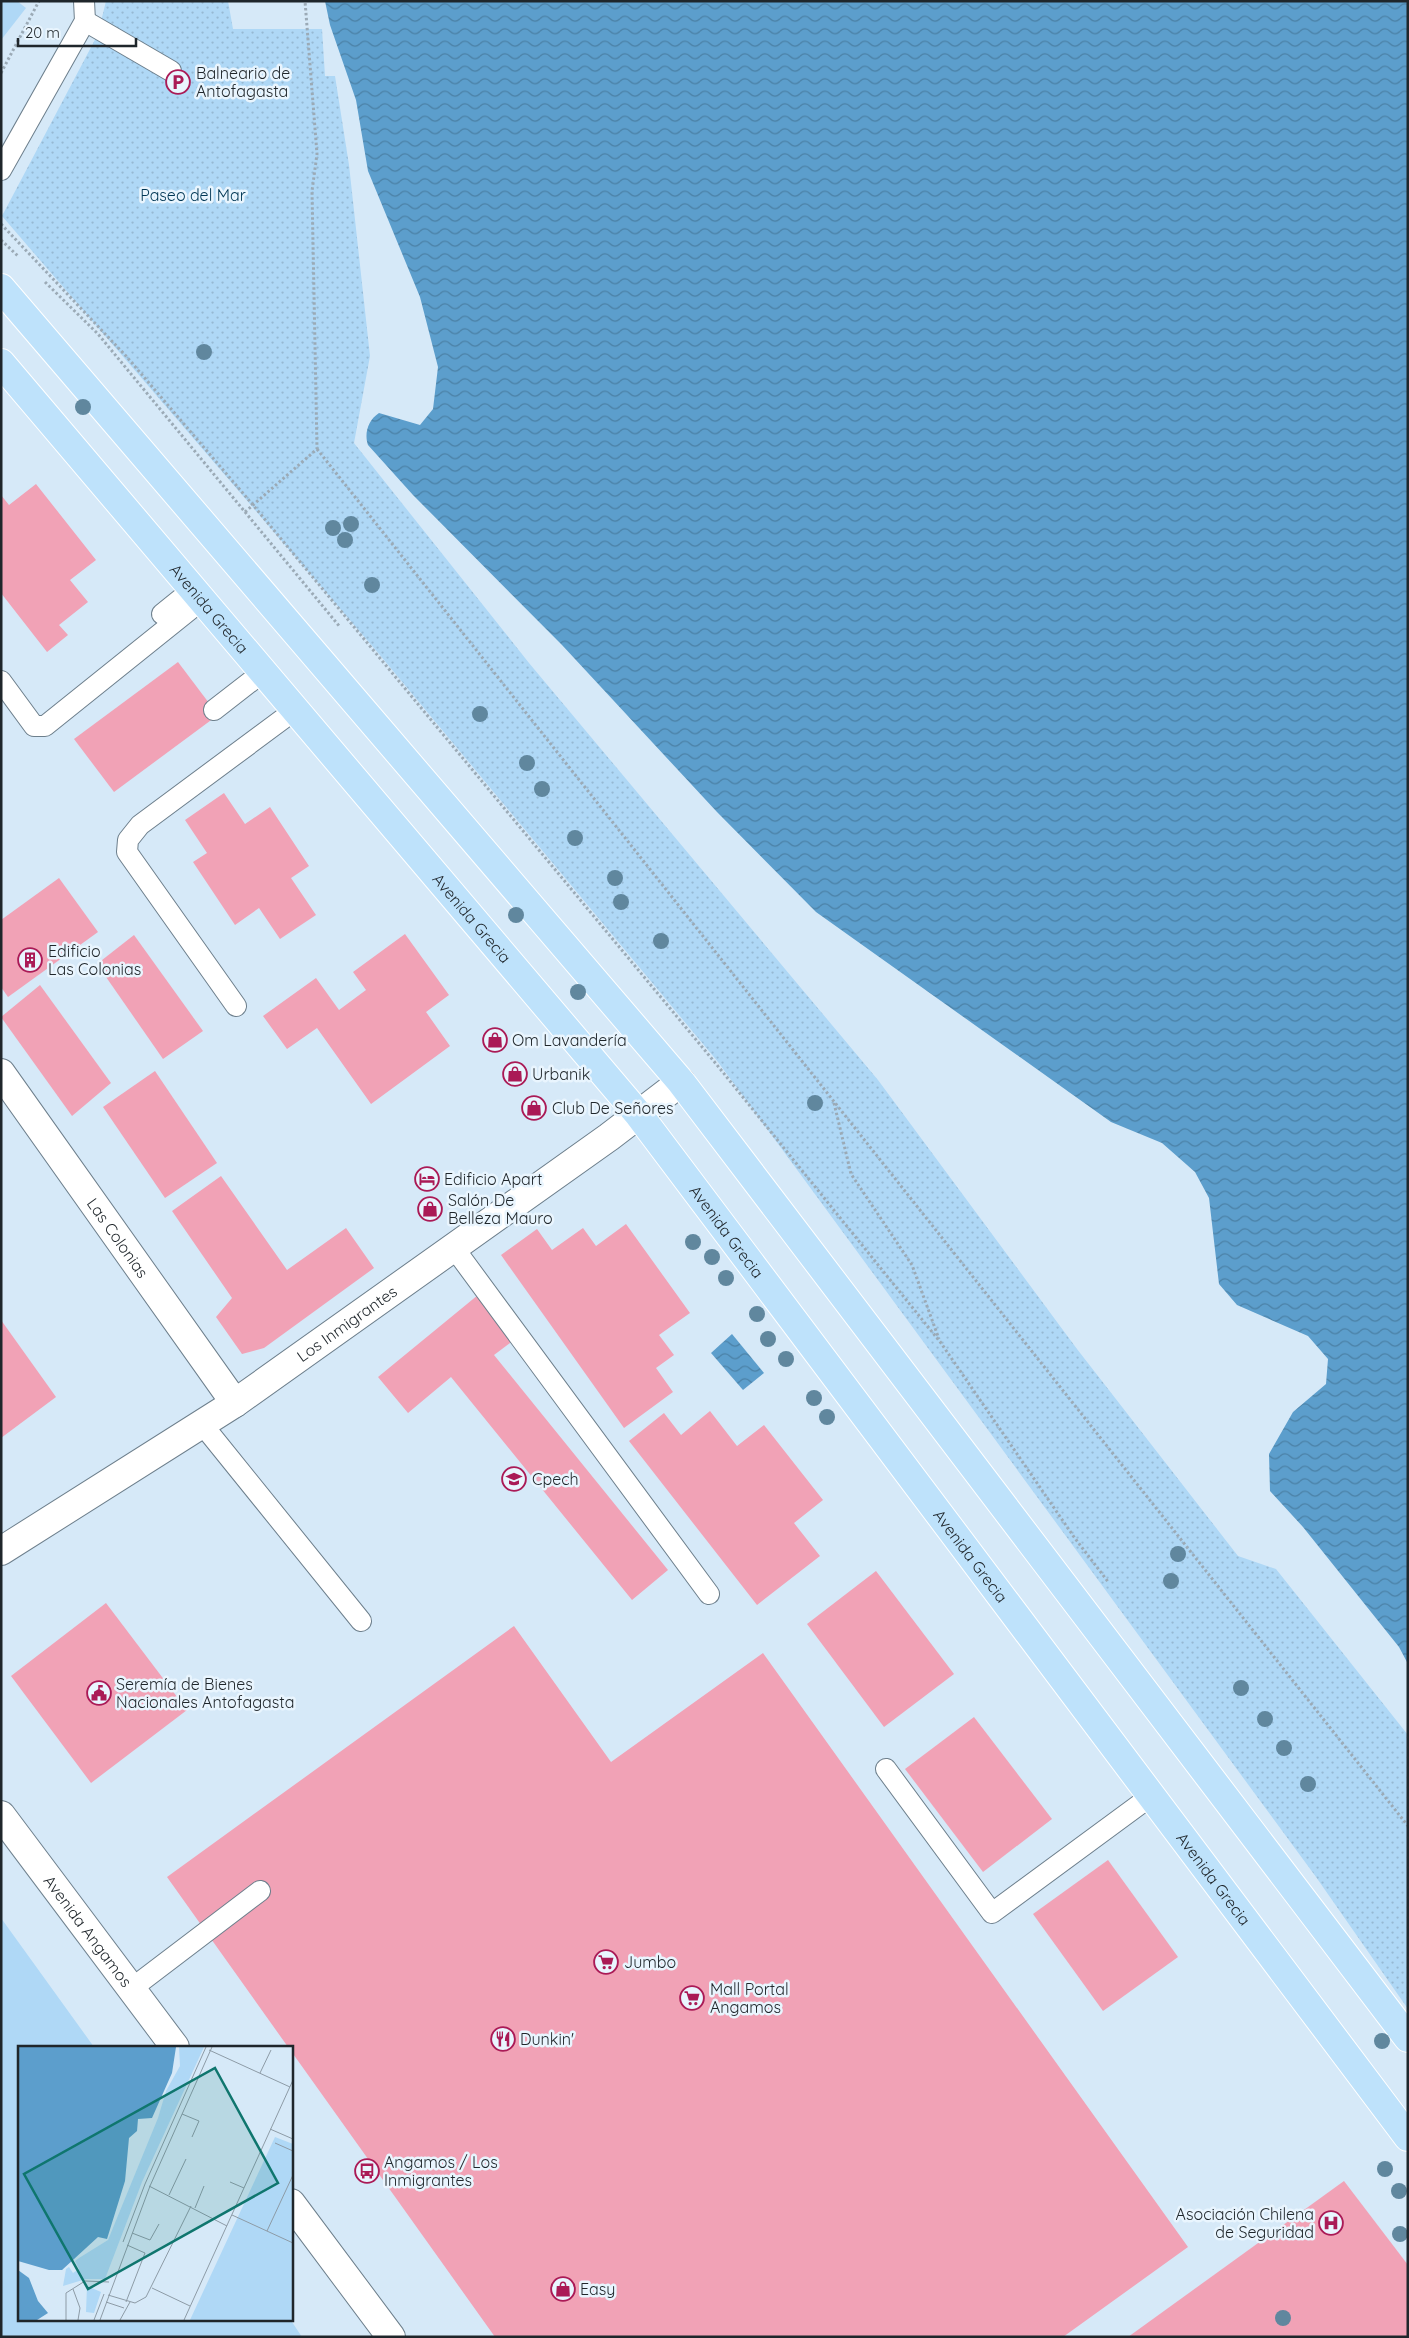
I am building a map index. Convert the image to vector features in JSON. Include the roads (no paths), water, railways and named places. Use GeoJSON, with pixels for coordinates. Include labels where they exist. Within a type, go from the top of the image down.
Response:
{"type":"FeatureCollection","features":[{"type":"Feature","properties":{"kind":"highway"},"geometry":{"type":"LineString","coordinates":[[1,288],[681,1082],[1408,2038]]}},
{"type":"Feature","properties":{"kind":"highway","name":"Avenida Grecia"},"geometry":{"type":"LineString","coordinates":[[1,363],[639,1115],[1408,2137]]}},
{"type":"Feature","properties":{"kind":"street","name":"Las Colonias"},"geometry":{"type":"LineString","coordinates":[[4,1082],[235,1403]]}},
{"type":"Feature","properties":{"kind":"street","name":"Los Inmigrantes"},"geometry":{"type":"LineString","coordinates":[[1,1551],[235,1403],[639,1115],[681,1082]]}},
{"type":"Feature","properties":{"kind":"street","name":"Avenida Angamos"},"geometry":{"type":"LineString","coordinates":[[1,1816],[174,2046]]}},
{"type":"Feature","properties":{"kind":"street"},"geometry":{"type":"LineString","coordinates":[[292,2204],[391,2337]]}},
{"type":"Feature","properties":{"kind":"lane"},"geometry":{"type":"LineString","coordinates":[[1,170],[85,21],[84,1]]}},
{"type":"Feature","properties":{"kind":"lane"},"geometry":{"type":"LineString","coordinates":[[85,21],[171,71]]}},
{"type":"Feature","properties":{"kind":"lane"},"geometry":{"type":"LineString","coordinates":[[162,614],[202,600]]}},
{"type":"Feature","properties":{"kind":"lane"},"geometry":{"type":"LineString","coordinates":[[182,633],[202,600]]}},
{"type":"Feature","properties":{"kind":"lane"},"geometry":{"type":"LineString","coordinates":[[1,681],[34,726],[45,726],[202,600]]}},
{"type":"Feature","properties":{"kind":"lane"},"geometry":{"type":"LineString","coordinates":[[214,710],[264,672]]}},
{"type":"Feature","properties":{"kind":"lane"},"geometry":{"type":"LineString","coordinates":[[236,1006],[127,852],[128,840],[140,825],[295,710]]}},
{"type":"Feature","properties":{"kind":"lane"},"geometry":{"type":"LineString","coordinates":[[454,1248],[709,1594]]}},
{"type":"Feature","properties":{"kind":"lane"},"geometry":{"type":"LineString","coordinates":[[202,1424],[361,1622]]}},
{"type":"Feature","properties":{"kind":"lane"},"geometry":{"type":"LineString","coordinates":[[886,1768],[992,1912],[1151,1796]]}},
{"type":"Feature","properties":{"kind":"lane"},"geometry":{"type":"LineString","coordinates":[[131,1989],[260,1891]]}},
{"type":"Feature","properties":{"kind":"water"},"geometry":{"type":"Polygon","coordinates":[[[325,1],[1408,1],[1408,1664],[1399,1647],[1303,1527],[1270,1491],[1269,1454],[1293,1412],[1326,1384],[1328,1359],[1308,1336],[1237,1305],[1219,1284],[1209,1198],[1195,1172],[1162,1143],[1111,1122],[816,912],[717,812],[562,645],[413,495],[368,445],[366,436],[368,428],[372,419],[379,413],[420,425],[433,409],[438,367],[420,297],[368,171],[356,100],[330,25],[325,1]]]}},
{"type":"Feature","properties":{"kind":"water"},"geometry":{"type":"Polygon","coordinates":[[[732,1334],[764,1373],[743,1390],[711,1353],[732,1334]]]}},
{"type":"Feature","properties":{"kind":"place","name":"Balneario de Antofagasta"},"geometry":{"type":"Point","coordinates":[178,82]}},
{"type":"Feature","properties":{"kind":"place","name":"Edificio Las Colonias"},"geometry":{"type":"Point","coordinates":[30,960]}},
{"type":"Feature","properties":{"kind":"place","name":"Om Lavandería"},"geometry":{"type":"Point","coordinates":[495,1040]}},
{"type":"Feature","properties":{"kind":"place","name":"Urbanik"},"geometry":{"type":"Point","coordinates":[515,1074]}},
{"type":"Feature","properties":{"kind":"place","name":"Club De Señores"},"geometry":{"type":"Point","coordinates":[534,1108]}},
{"type":"Feature","properties":{"kind":"place","name":"Edificio Apart"},"geometry":{"type":"Point","coordinates":[427,1179]}},
{"type":"Feature","properties":{"kind":"place","name":"Salón De Belleza Mauro"},"geometry":{"type":"Point","coordinates":[430,1209]}},
{"type":"Feature","properties":{"kind":"place","name":"Cpech"},"geometry":{"type":"Point","coordinates":[514,1479]}},
{"type":"Feature","properties":{"kind":"place","name":"Seremía de Bienes Nacionales Antofagasta"},"geometry":{"type":"Point","coordinates":[99,1693]}},
{"type":"Feature","properties":{"kind":"place","name":"Jumbo"},"geometry":{"type":"Point","coordinates":[606,1962]}},
{"type":"Feature","properties":{"kind":"place","name":"Mall Portal Angamos"},"geometry":{"type":"Point","coordinates":[692,1998]}},
{"type":"Feature","properties":{"kind":"place","name":"Dunkin'"},"geometry":{"type":"Point","coordinates":[503,2039]}},
{"type":"Feature","properties":{"kind":"place","name":"Angamos / Los Inmigrantes"},"geometry":{"type":"Point","coordinates":[367,2171]}},
{"type":"Feature","properties":{"kind":"place","name":"Asociación Chilena de Seguridad"},"geometry":{"type":"Point","coordinates":[1331,2223]}},
{"type":"Feature","properties":{"kind":"place","name":"Easy"},"geometry":{"type":"Point","coordinates":[563,2289]}},
{"type":"Feature","properties":{"kind":"park label","name":"Paseo del Mar"},"geometry":{"type":"Point","coordinates":[193,195]}}]}
